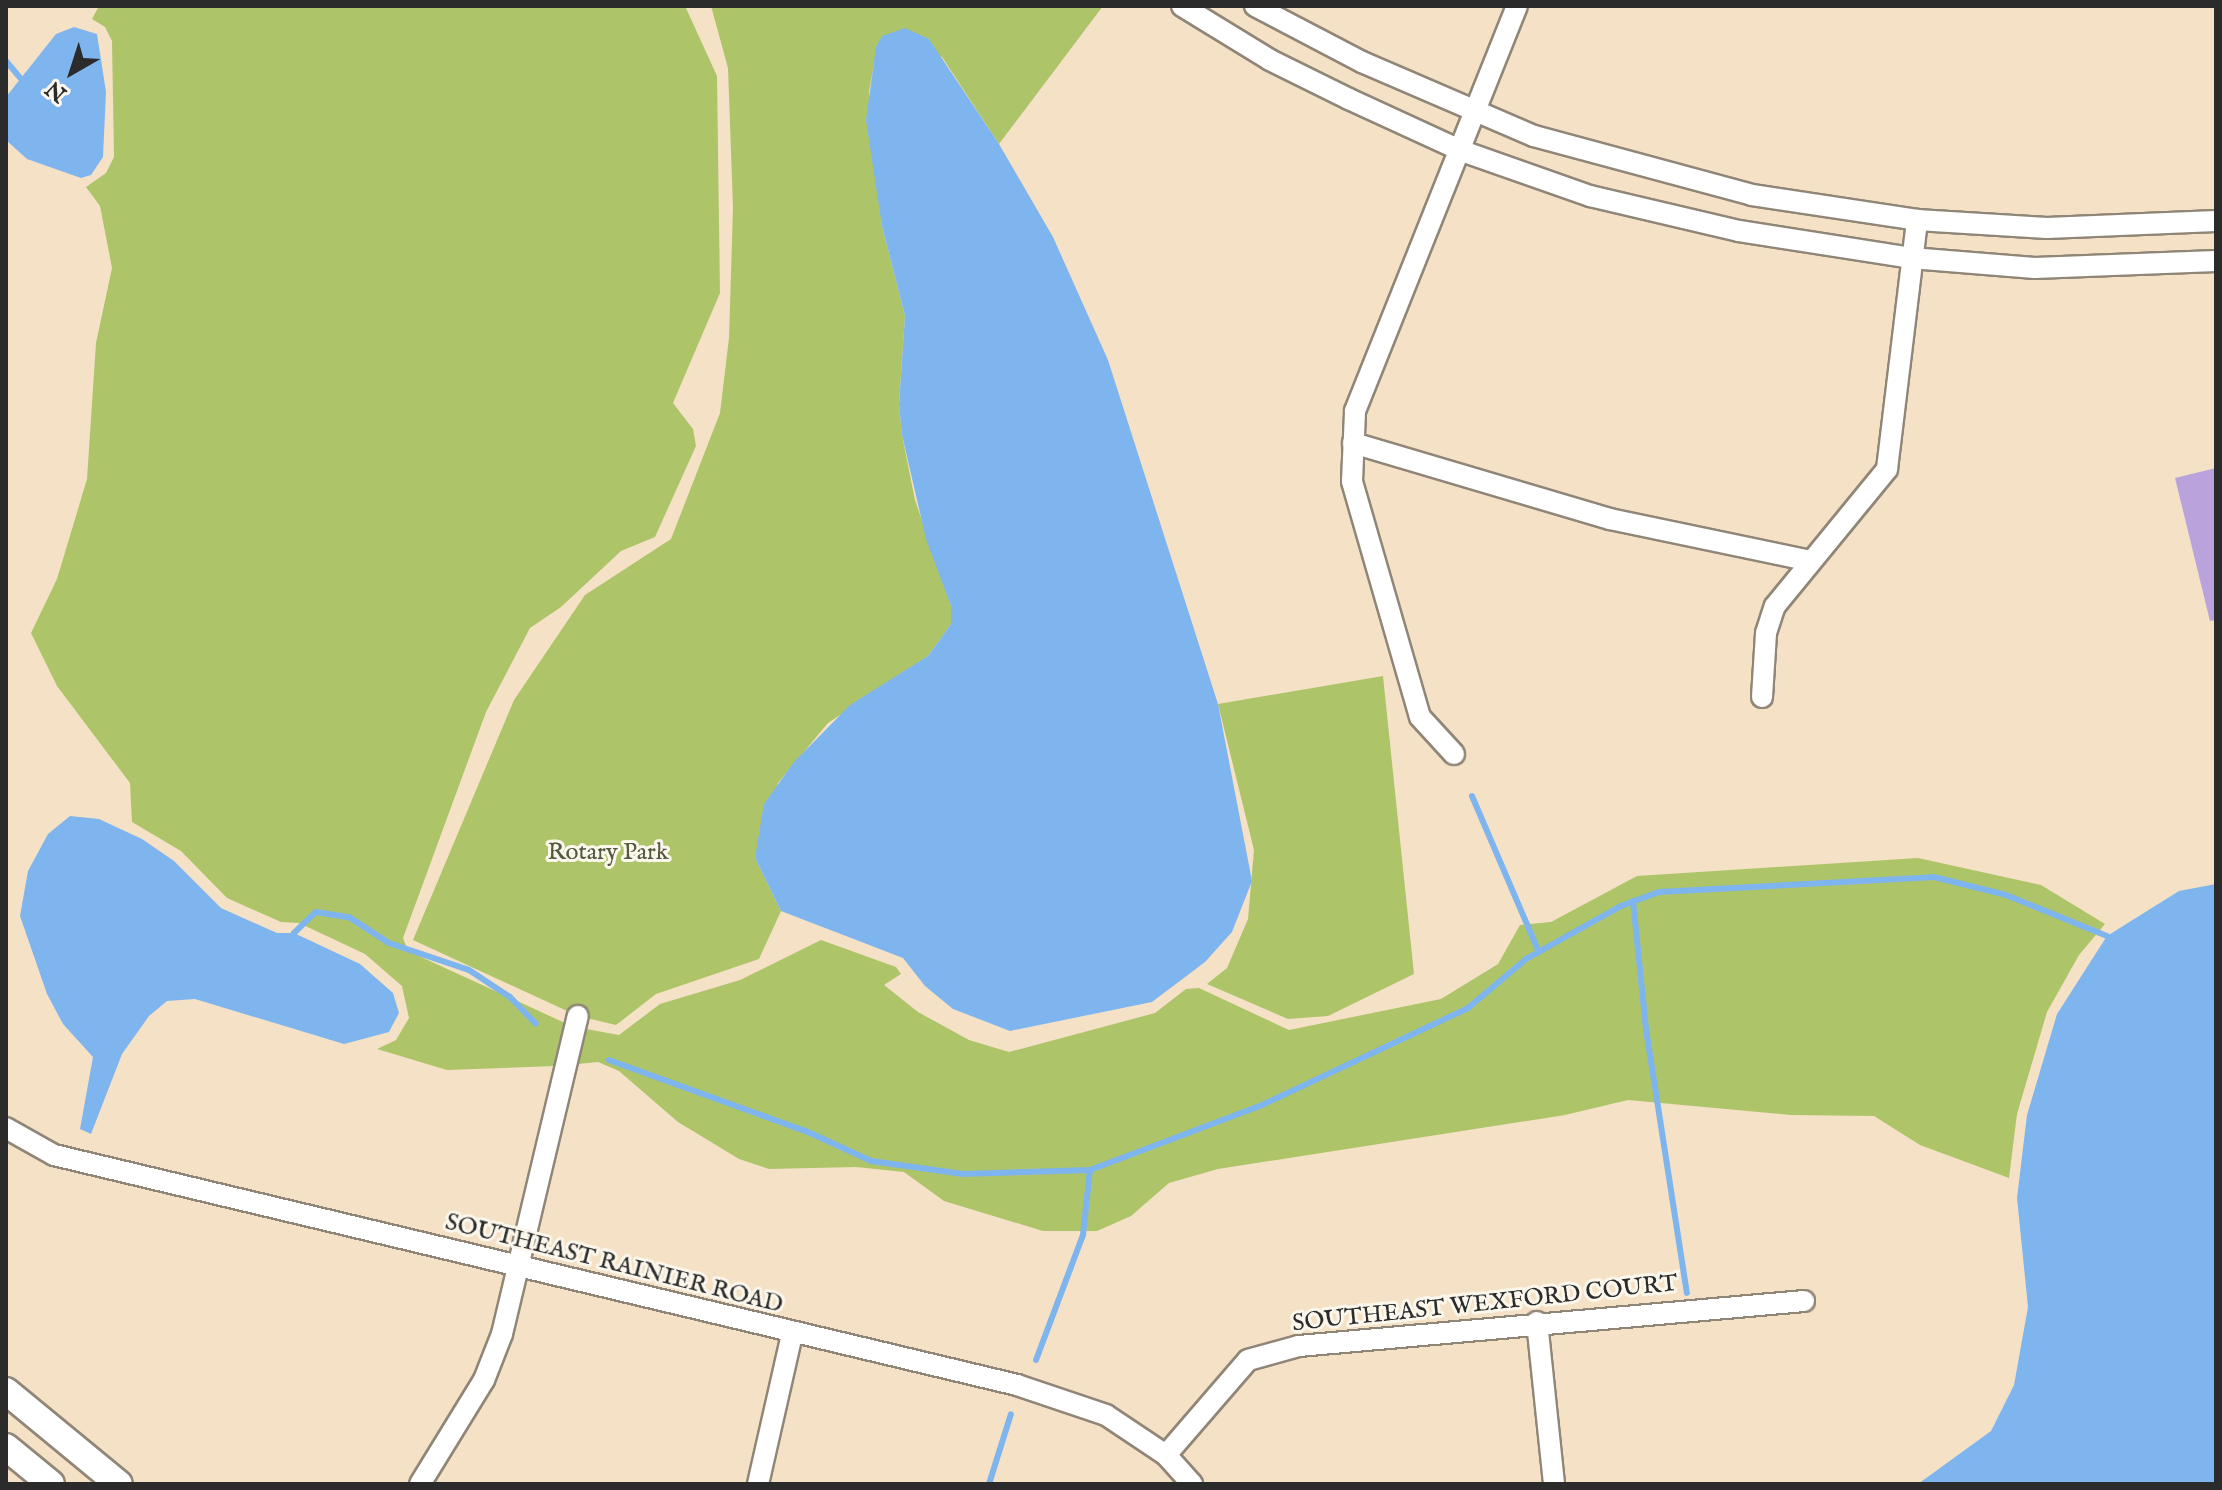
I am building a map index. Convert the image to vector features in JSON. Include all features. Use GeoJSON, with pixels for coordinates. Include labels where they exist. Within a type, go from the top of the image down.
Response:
{"type":"FeatureCollection","features":[{"type":"Feature","properties":{"kind":"main road"},"geometry":{"type":"LineString","coordinates":[[6,1391],[119,1484]]}},
{"type":"Feature","properties":{"kind":"main road"},"geometry":{"type":"LineString","coordinates":[[6,1447],[51,1484]]}},
{"type":"Feature","properties":{"kind":"street"},"geometry":{"type":"LineString","coordinates":[[1182,6],[1270,60],[1462,151],[1590,196],[1739,231],[1911,258],[2035,268],[2216,261]]}},
{"type":"Feature","properties":{"kind":"street"},"geometry":{"type":"LineString","coordinates":[[1255,6],[1475,113],[1606,158],[1752,195],[1917,220],[2047,228],[2216,221]]}},
{"type":"Feature","properties":{"kind":"street"},"geometry":{"type":"LineString","coordinates":[[1454,754],[1420,717],[1352,481],[1355,411],[1462,151],[1517,6]]}},
{"type":"Feature","properties":{"kind":"street"},"geometry":{"type":"LineString","coordinates":[[1762,697],[1766,633],[1775,606],[1887,469],[1917,220]]}},
{"type":"Feature","properties":{"kind":"street"},"geometry":{"type":"LineString","coordinates":[[1353,443],[1610,519],[1811,561]]}},
{"type":"Feature","properties":{"kind":"street"},"geometry":{"type":"LineString","coordinates":[[420,1484],[484,1380],[521,1268],[578,1016]]}},
{"type":"Feature","properties":{"kind":"street","name":"SOUTHEAST RAINIER ROAD"},"geometry":{"type":"LineString","coordinates":[[6,1128],[54,1155],[792,1334],[1017,1385],[1106,1415],[1166,1455],[1192,1484]]}},
{"type":"Feature","properties":{"kind":"street","name":"SOUTHEAST WEXFORD COURT"},"geometry":{"type":"LineString","coordinates":[[1166,1455],[1248,1360],[1299,1346],[1537,1322],[1804,1301]]}},
{"type":"Feature","properties":{"kind":"street"},"geometry":{"type":"LineString","coordinates":[[1537,1322],[1554,1484]]}},
{"type":"Feature","properties":{"kind":"street"},"geometry":{"type":"LineString","coordinates":[[758,1484],[792,1334]]}},
{"type":"Feature","properties":{"kind":"green space"},"geometry":{"type":"Polygon","coordinates":[[[99,6],[685,6],[717,76],[720,293],[673,403],[693,429],[696,446],[655,537],[621,551],[561,607],[530,628],[486,712],[403,938],[408,951],[565,1023],[556,1066],[447,1070],[377,1049],[396,1040],[409,1018],[402,986],[365,954],[299,923],[281,922],[227,898],[181,851],[132,822],[130,783],[57,686],[31,633],[57,579],[87,479],[96,343],[112,268],[100,206],[86,187],[106,173],[114,157],[112,41],[105,27],[92,19],[99,6]]]}},
{"type":"Feature","properties":{"kind":"green space","name":"Rotary Park"},"geometry":{"type":"Polygon","coordinates":[[[711,6],[1103,6],[999,144],[942,57],[877,46],[869,92],[882,226],[905,316],[899,404],[902,435],[915,500],[951,606],[951,624],[928,656],[828,723],[778,783],[755,858],[781,911],[759,959],[656,994],[616,1025],[578,1016],[413,940],[514,700],[585,595],[671,539],[720,413],[729,338],[733,208],[728,68],[711,6]]]}},
{"type":"Feature","properties":{"kind":"green space"},"geometry":{"type":"Polygon","coordinates":[[[1383,676],[1414,974],[1328,1016],[1288,1019],[1207,984],[1227,968],[1248,919],[1254,850],[1218,704],[1383,676]]]}},
{"type":"Feature","properties":{"kind":"green space"},"geometry":{"type":"Polygon","coordinates":[[[1918,858],[2041,885],[2105,924],[2079,955],[2047,1012],[2017,1114],[2009,1178],[1920,1145],[1874,1116],[1791,1115],[1628,1100],[1565,1115],[1218,1169],[1169,1183],[1131,1216],[1097,1231],[1043,1231],[944,1201],[904,1172],[856,1167],[769,1169],[739,1159],[678,1122],[619,1071],[598,1062],[578,1064],[586,1029],[619,1035],[660,1004],[740,980],[821,940],[896,967],[901,974],[884,985],[918,1012],[969,1040],[1009,1052],[1155,1013],[1186,989],[1199,988],[1289,1030],[1441,999],[1498,964],[1520,925],[1551,922],[1637,876],[1918,858]]]}},
{"type":"Feature","properties":{"kind":"water"},"geometry":{"type":"Polygon","coordinates":[[[74,27],[97,34],[106,92],[103,157],[91,175],[81,178],[27,159],[6,140],[6,97],[56,34],[74,27]]]}},
{"type":"Feature","properties":{"kind":"water"},"geometry":{"type":"Polygon","coordinates":[[[905,28],[929,39],[999,144],[1053,237],[1108,360],[1218,704],[1252,881],[1232,932],[1205,962],[1152,1002],[1010,1031],[953,1009],[925,986],[903,958],[781,911],[755,858],[764,804],[794,762],[850,705],[928,656],[951,624],[951,606],[926,539],[902,435],[899,404],[905,316],[882,226],[866,120],[876,47],[882,36],[905,28]]]}},
{"type":"Feature","properties":{"kind":"water"},"geometry":{"type":"Polygon","coordinates":[[[70,816],[99,819],[142,839],[174,861],[221,908],[277,933],[294,933],[360,964],[393,993],[399,1013],[389,1032],[344,1044],[195,999],[167,1001],[149,1016],[122,1054],[91,1134],[80,1129],[93,1057],[63,1024],[47,994],[20,916],[28,871],[48,834],[70,816]]]}},
{"type":"Feature","properties":{"kind":"water"},"geometry":{"type":"Polygon","coordinates":[[[2216,884],[2216,1484],[1918,1484],[1991,1431],[2014,1385],[2028,1307],[2017,1198],[2027,1115],[2057,1014],[2107,936],[2179,891],[2216,884]]]}},
{"type":"Feature","properties":{"kind":"building"},"geometry":{"type":"Polygon","coordinates":[[[2216,468],[2216,620],[2210,621],[2175,478],[2216,468]]]}},
{"type":"Feature","properties":{"kind":"waterway"},"geometry":{"type":"LineString","coordinates":[[6,61],[21,79]]}},
{"type":"Feature","properties":{"kind":"waterway"},"geometry":{"type":"LineString","coordinates":[[1472,796],[1539,952]]}},
{"type":"Feature","properties":{"kind":"waterway"},"geometry":{"type":"LineString","coordinates":[[609,1060],[808,1132],[871,1161],[963,1174],[1090,1170],[1262,1105],[1468,1008],[1526,959],[1621,906],[1659,892],[1934,877],[2006,895],[2107,936]]}},
{"type":"Feature","properties":{"kind":"waterway"},"geometry":{"type":"LineString","coordinates":[[1633,901],[1646,1029],[1687,1293]]}},
{"type":"Feature","properties":{"kind":"waterway"},"geometry":{"type":"LineString","coordinates":[[294,933],[316,912],[349,917],[389,943],[469,970],[510,997],[536,1024]]}},
{"type":"Feature","properties":{"kind":"waterway"},"geometry":{"type":"LineString","coordinates":[[1036,1360],[1083,1235],[1090,1170]]}},
{"type":"Feature","properties":{"kind":"waterway"},"geometry":{"type":"LineString","coordinates":[[989,1484],[1011,1414]]}}]}
